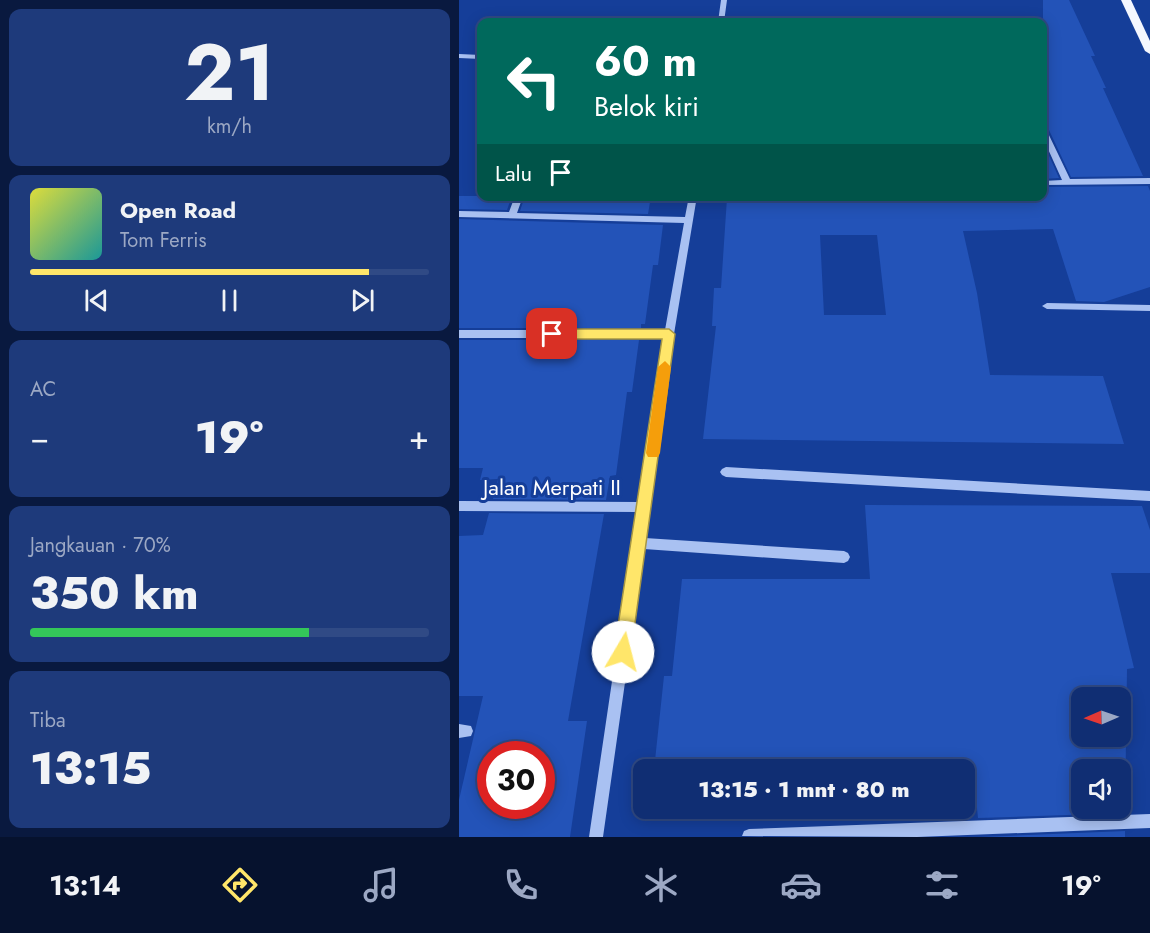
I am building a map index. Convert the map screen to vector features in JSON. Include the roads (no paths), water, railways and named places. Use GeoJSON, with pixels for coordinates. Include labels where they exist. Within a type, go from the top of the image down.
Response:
{"type":"FeatureCollection","features":[{"type":"Feature","properties":{"kind":"main road"},"geometry":{"type":"LineString","coordinates":[[1126,0],[1150,51]]}},
{"type":"Feature","properties":{"kind":"street"},"geometry":{"type":"LineString","coordinates":[[722,18],[724,0]]}},
{"type":"Feature","properties":{"kind":"street"},"geometry":{"type":"LineString","coordinates":[[459,56],[477,57]]}},
{"type":"Feature","properties":{"kind":"street"},"geometry":{"type":"LineString","coordinates":[[1047,140],[1067,182]]}},
{"type":"Feature","properties":{"kind":"street"},"geometry":{"type":"LineString","coordinates":[[1047,183],[1150,181]]}},
{"type":"Feature","properties":{"kind":"street"},"geometry":{"type":"LineString","coordinates":[[512,214],[517,201]]}},
{"type":"Feature","properties":{"kind":"street"},"geometry":{"type":"LineString","coordinates":[[596,837],[669,334],[692,201]]}},
{"type":"Feature","properties":{"kind":"street"},"geometry":{"type":"LineString","coordinates":[[459,214],[689,220]]}},
{"type":"Feature","properties":{"kind":"street"},"geometry":{"type":"LineString","coordinates":[[1047,306],[1150,308]]}},
{"type":"Feature","properties":{"kind":"street"},"geometry":{"type":"LineString","coordinates":[[459,334],[669,334]]}},
{"type":"Feature","properties":{"kind":"street"},"geometry":{"type":"LineString","coordinates":[[726,472],[1150,496]]}},
{"type":"Feature","properties":{"kind":"street","name":"Jalan Merpati II"},"geometry":{"type":"LineString","coordinates":[[459,506],[645,507]]}},
{"type":"Feature","properties":{"kind":"street"},"geometry":{"type":"LineString","coordinates":[[639,543],[844,557]]}},
{"type":"Feature","properties":{"kind":"street"},"geometry":{"type":"LineString","coordinates":[[749,836],[1150,821]]}}]}
